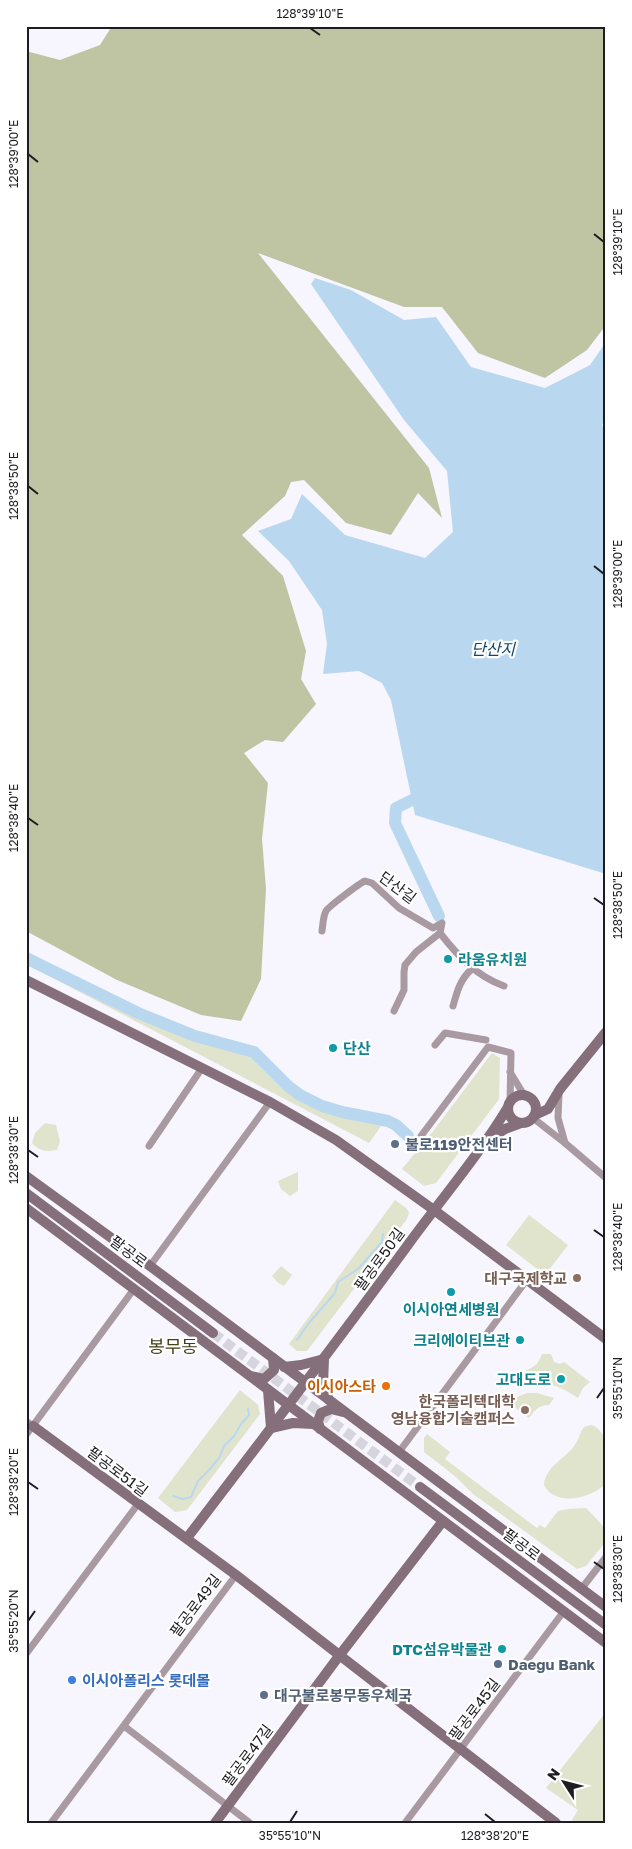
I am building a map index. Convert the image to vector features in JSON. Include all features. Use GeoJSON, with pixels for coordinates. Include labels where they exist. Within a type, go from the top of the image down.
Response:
{"type":"FeatureCollection","features":[{"type":"Feature","properties":{"kind":"main road"},"geometry":{"type":"LineString","coordinates":[[26,980],[270,1102],[336,1140],[434,1210],[606,1339]]}},
{"type":"Feature","properties":{"kind":"main road"},"geometry":{"type":"LineString","coordinates":[[487,1142],[497,1133],[525,1123],[548,1109],[606,1032]]}},
{"type":"Feature","properties":{"kind":"main road"},"geometry":{"type":"LineString","coordinates":[[487,1142],[509,1105],[517,1096],[524,1095],[534,1101],[546,1101],[557,1096]]}},
{"type":"Feature","properties":{"kind":"main road"},"geometry":{"type":"LineString","coordinates":[[534,1101],[534,1117]]}},
{"type":"Feature","properties":{"kind":"main road"},"geometry":{"type":"LineString","coordinates":[[509,1105],[510,1116],[516,1122],[521,1123]]}},
{"type":"Feature","properties":{"kind":"main road","name":"팔공로50길"},"geometry":{"type":"LineString","coordinates":[[288,1406],[487,1142]]}},
{"type":"Feature","properties":{"kind":"main road"},"geometry":{"type":"LineString","coordinates":[[26,1176],[150,1266],[606,1606]]}},
{"type":"Feature","properties":{"kind":"main road","name":"팔공로"},"geometry":{"type":"LineString","coordinates":[[26,1193],[213,1333]]}},
{"type":"Feature","properties":{"kind":"main road"},"geometry":{"type":"LineString","coordinates":[[26,1208],[606,1643]]}},
{"type":"Feature","properties":{"kind":"main road"},"geometry":{"type":"LineString","coordinates":[[250,1376],[264,1379],[274,1370],[272,1358]]}},
{"type":"Feature","properties":{"kind":"main road"},"geometry":{"type":"LineString","coordinates":[[284,1367],[301,1366],[324,1359],[323,1384],[329,1400]]}},
{"type":"Feature","properties":{"kind":"main road"},"geometry":{"type":"LineString","coordinates":[[268,1390],[271,1428]]}},
{"type":"Feature","properties":{"kind":"main road"},"geometry":{"type":"LineString","coordinates":[[187,1538],[288,1406]]}},
{"type":"Feature","properties":{"kind":"main road"},"geometry":{"type":"LineString","coordinates":[[317,1427],[321,1413],[331,1409],[346,1413]]}},
{"type":"Feature","properties":{"kind":"main road"},"geometry":{"type":"LineString","coordinates":[[271,1428],[293,1423],[317,1427]]}},
{"type":"Feature","properties":{"kind":"main road","name":"팔공로51길"},"geometry":{"type":"LineString","coordinates":[[28,1427],[187,1538]]}},
{"type":"Feature","properties":{"kind":"main road","name":"팔공로"},"geometry":{"type":"LineString","coordinates":[[420,1487],[606,1625]]}},
{"type":"Feature","properties":{"kind":"main road","name":"팔공로47길"},"geometry":{"type":"LineString","coordinates":[[215,1823],[339,1656],[443,1521]]}},
{"type":"Feature","properties":{"kind":"main road","name":"팔공로49길"},"geometry":{"type":"LineString","coordinates":[[187,1538],[236,1575]]}},
{"type":"Feature","properties":{"kind":"main road"},"geometry":{"type":"LineString","coordinates":[[236,1575],[556,1823]]}},
{"type":"Feature","properties":{"kind":"street","name":"단산길"},"geometry":{"type":"LineString","coordinates":[[322,931],[325,913],[328,908],[356,885],[365,881],[372,883],[399,908],[433,928],[442,923],[440,933],[472,969],[504,986]]}},
{"type":"Feature","properties":{"kind":"street"},"geometry":{"type":"LineString","coordinates":[[394,1011],[404,990],[406,964],[416,952],[440,933]]}},
{"type":"Feature","properties":{"kind":"street"},"geometry":{"type":"LineString","coordinates":[[453,1006],[458,987],[466,974],[472,969]]}},
{"type":"Feature","properties":{"kind":"street"},"geometry":{"type":"LineString","coordinates":[[434,1045],[445,1033],[486,1040]]}},
{"type":"Feature","properties":{"kind":"street"},"geometry":{"type":"LineString","coordinates":[[421,1136],[488,1047],[511,1053],[509,1105]]}},
{"type":"Feature","properties":{"kind":"street"},"geometry":{"type":"LineString","coordinates":[[149,1146],[202,1068]]}},
{"type":"Feature","properties":{"kind":"street"},"geometry":{"type":"LineString","coordinates":[[510,1072],[524,1095]]}},
{"type":"Feature","properties":{"kind":"street"},"geometry":{"type":"LineString","coordinates":[[557,1096],[558,1118],[565,1143]]}},
{"type":"Feature","properties":{"kind":"street"},"geometry":{"type":"LineString","coordinates":[[150,1266],[270,1102]]}},
{"type":"Feature","properties":{"kind":"street"},"geometry":{"type":"LineString","coordinates":[[534,1117],[606,1178]]}},
{"type":"Feature","properties":{"kind":"street"},"geometry":{"type":"LineString","coordinates":[[399,1452],[526,1280]]}},
{"type":"Feature","properties":{"kind":"street","name":"팔공로51길"},"geometry":{"type":"LineString","coordinates":[[28,1427],[134,1289]]}},
{"type":"Feature","properties":{"kind":"street"},"geometry":{"type":"LineString","coordinates":[[26,1654],[138,1504]]}},
{"type":"Feature","properties":{"kind":"street"},"geometry":{"type":"LineString","coordinates":[[582,1588],[606,1557]]}},
{"type":"Feature","properties":{"kind":"street","name":"팔공로49길"},"geometry":{"type":"LineString","coordinates":[[51,1823],[236,1575]]}},
{"type":"Feature","properties":{"kind":"street","name":"팔공로45길"},"geometry":{"type":"LineString","coordinates":[[405,1823],[564,1611]]}},
{"type":"Feature","properties":{"kind":"street"},"geometry":{"type":"LineString","coordinates":[[124,1726],[250,1823]]}},
{"type":"Feature","properties":{"kind":"green space"},"geometry":{"type":"Polygon","coordinates":[[[112,26],[606,26],[606,325],[587,350],[545,378],[478,353],[442,307],[404,307],[258,253],[429,468],[442,518],[418,493],[391,535],[346,523],[304,480],[291,482],[285,496],[242,535],[283,576],[306,651],[301,679],[316,704],[283,742],[265,740],[244,753],[268,783],[262,839],[266,889],[261,979],[241,1021],[201,1015],[117,980],[26,931],[26,51],[60,60],[100,45],[112,26]]]}},
{"type":"Feature","properties":{"kind":"green space"},"geometry":{"type":"Polygon","coordinates":[[[26,951],[101,994],[249,1053],[298,1099],[337,1115],[384,1122],[369,1143],[26,964],[26,951]]]}},
{"type":"Feature","properties":{"kind":"green space"},"geometry":{"type":"Polygon","coordinates":[[[492,1053],[500,1058],[499,1099],[436,1183],[424,1186],[402,1169],[492,1053]]]}},
{"type":"Feature","properties":{"kind":"green space"},"geometry":{"type":"Polygon","coordinates":[[[45,1123],[56,1125],[60,1141],[57,1150],[43,1150],[32,1143],[35,1133],[45,1123]]]}},
{"type":"Feature","properties":{"kind":"green space"},"geometry":{"type":"Polygon","coordinates":[[[298,1172],[298,1191],[290,1196],[281,1189],[278,1181],[298,1172]]]}},
{"type":"Feature","properties":{"kind":"green space"},"geometry":{"type":"Polygon","coordinates":[[[395,1200],[409,1212],[407,1219],[307,1351],[297,1351],[289,1344],[395,1200]]]}},
{"type":"Feature","properties":{"kind":"green space"},"geometry":{"type":"Polygon","coordinates":[[[529,1215],[568,1245],[545,1275],[506,1245],[529,1215]]]}},
{"type":"Feature","properties":{"kind":"green space"},"geometry":{"type":"Polygon","coordinates":[[[281,1266],[292,1275],[284,1286],[272,1276],[281,1266]]]}},
{"type":"Feature","properties":{"kind":"green space"},"geometry":{"type":"Polygon","coordinates":[[[542,1354],[551,1354],[554,1362],[560,1364],[564,1362],[590,1382],[583,1388],[578,1398],[563,1389],[546,1383],[530,1381],[512,1385],[516,1380],[513,1378],[520,1372],[536,1365],[542,1354]]]}},
{"type":"Feature","properties":{"kind":"green space"},"geometry":{"type":"Polygon","coordinates":[[[240,1390],[258,1405],[260,1414],[187,1510],[175,1512],[158,1498],[240,1390]]]}},
{"type":"Feature","properties":{"kind":"green space"},"geometry":{"type":"Polygon","coordinates":[[[527,1393],[537,1393],[554,1398],[549,1405],[538,1408],[529,1418],[509,1403],[527,1393]]]}},
{"type":"Feature","properties":{"kind":"green space"},"geometry":{"type":"Polygon","coordinates":[[[591,1425],[603,1434],[607,1450],[606,1483],[600,1489],[583,1496],[565,1498],[556,1496],[549,1492],[544,1485],[545,1479],[552,1468],[575,1445],[584,1427],[591,1425]]]}},
{"type":"Feature","properties":{"kind":"green space"},"geometry":{"type":"Polygon","coordinates":[[[427,1434],[450,1452],[445,1459],[537,1528],[540,1525],[545,1528],[558,1511],[586,1508],[606,1529],[606,1541],[586,1566],[577,1569],[473,1494],[456,1477],[424,1452],[424,1438],[427,1434]]]}},
{"type":"Feature","properties":{"kind":"green space"},"geometry":{"type":"Polygon","coordinates":[[[606,1712],[606,1823],[576,1823],[572,1820],[578,1810],[546,1788],[606,1712]]]}},
{"type":"Feature","properties":{"kind":"water","name":"단산지"},"geometry":{"type":"Polygon","coordinates":[[[315,278],[351,290],[404,320],[436,317],[471,367],[545,388],[590,365],[606,342],[606,416],[602,425],[606,434],[606,874],[415,815],[391,700],[382,683],[359,671],[323,674],[327,644],[322,610],[289,561],[258,531],[291,519],[302,494],[345,535],[425,558],[453,532],[447,471],[404,420],[311,284],[315,278]]]}},
{"type":"Feature","properties":{"kind":"waterway"},"geometry":{"type":"LineString","coordinates":[[412,800],[396,808],[395,823],[439,916]]}},
{"type":"Feature","properties":{"kind":"waterway"},"geometry":{"type":"LineString","coordinates":[[26,958],[138,1013],[195,1036],[254,1052],[288,1086],[300,1095],[322,1106],[342,1112],[388,1121],[396,1125],[408,1136]]}},
{"type":"Feature","properties":{"kind":"waterway"},"geometry":{"type":"LineString","coordinates":[[297,1340],[335,1293],[338,1282],[358,1269],[382,1242],[383,1234]]}},
{"type":"Feature","properties":{"kind":"waterway"},"geometry":{"type":"LineString","coordinates":[[173,1496],[183,1499],[191,1497],[198,1481],[219,1458],[224,1446],[234,1436],[249,1415],[248,1409]]}},
{"type":"Feature","properties":{"kind":"tunnel"},"geometry":{"type":"LineString","coordinates":[[213,1333],[420,1487]]}},
{"type":"Feature","properties":{"kind":"place","name":"라움유치원"},"geometry":{"type":"Point","coordinates":[448,959]}},
{"type":"Feature","properties":{"kind":"place","name":"단산"},"geometry":{"type":"Point","coordinates":[333,1048]}},
{"type":"Feature","properties":{"kind":"place","name":"불로119안전센터"},"geometry":{"type":"Point","coordinates":[395,1144]}},
{"type":"Feature","properties":{"kind":"place","name":"대구국제학교"},"geometry":{"type":"Point","coordinates":[577,1278]}},
{"type":"Feature","properties":{"kind":"place","name":"이시아연세병원"},"geometry":{"type":"Point","coordinates":[451,1292]}},
{"type":"Feature","properties":{"kind":"place","name":"크리에이티브관"},"geometry":{"type":"Point","coordinates":[520,1340]}},
{"type":"Feature","properties":{"kind":"place","name":"고대도로"},"geometry":{"type":"Point","coordinates":[561,1379]}},
{"type":"Feature","properties":{"kind":"place","name":"이시아스타"},"geometry":{"type":"Point","coordinates":[386,1386]}},
{"type":"Feature","properties":{"kind":"place","name":"한국폴리텍대학 영남융합기술캠퍼스"},"geometry":{"type":"Point","coordinates":[525,1410]}},
{"type":"Feature","properties":{"kind":"place","name":"DTC섬유박물관"},"geometry":{"type":"Point","coordinates":[502,1649]}},
{"type":"Feature","properties":{"kind":"place","name":"Daegu Bank"},"geometry":{"type":"Point","coordinates":[498,1664]}},
{"type":"Feature","properties":{"kind":"place","name":"이시아폴리스 롯데몰"},"geometry":{"type":"Point","coordinates":[72,1680]}},
{"type":"Feature","properties":{"kind":"place","name":"대구불로봉무동우체국"},"geometry":{"type":"Point","coordinates":[264,1695]}},
{"type":"Feature","properties":{"kind":"district","name":"봉무동"},"geometry":{"type":"Point","coordinates":[173,1346]}}]}
